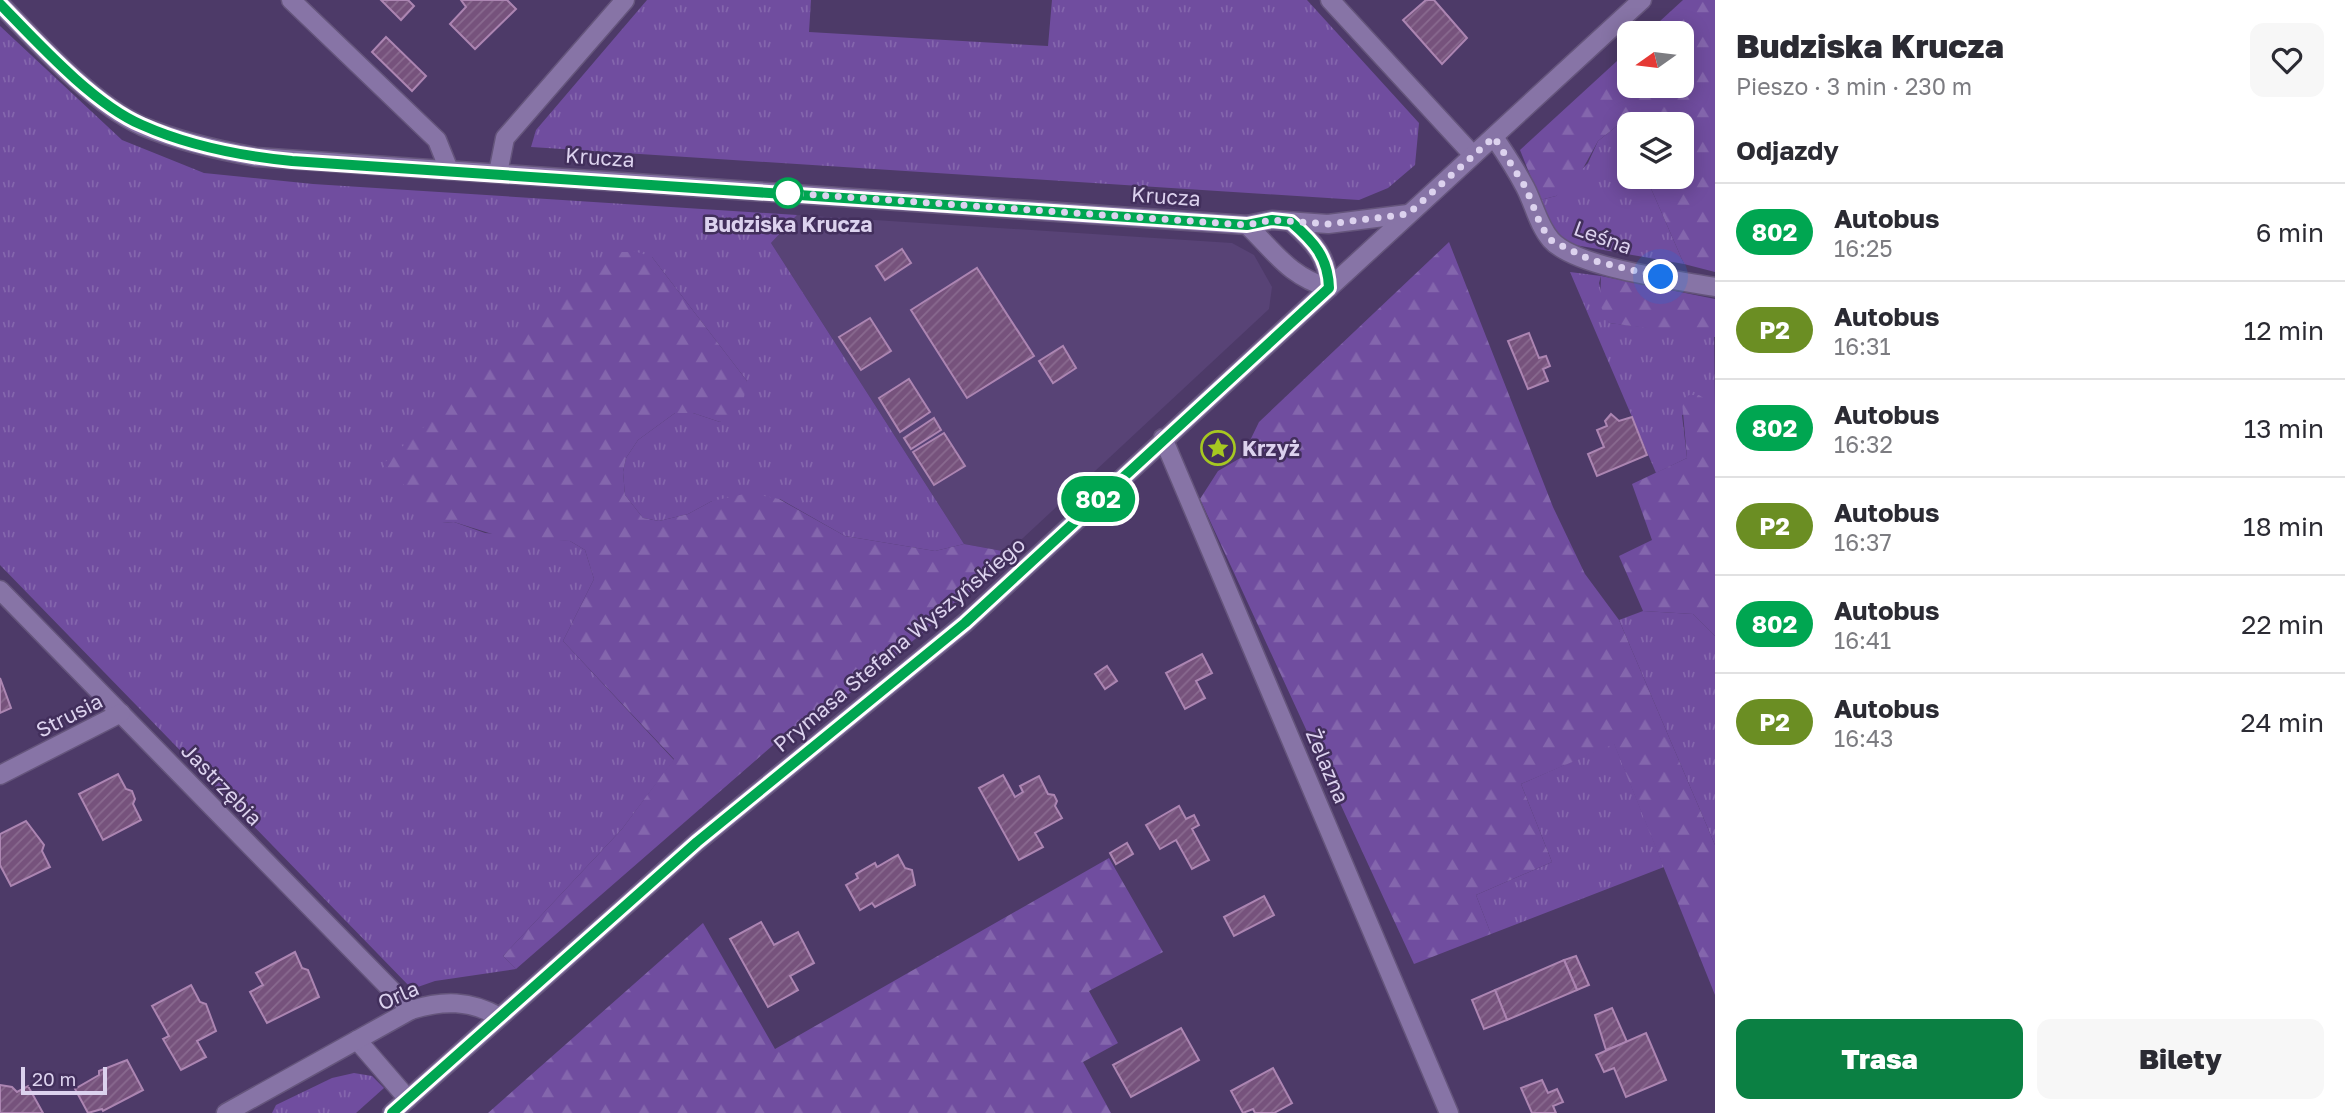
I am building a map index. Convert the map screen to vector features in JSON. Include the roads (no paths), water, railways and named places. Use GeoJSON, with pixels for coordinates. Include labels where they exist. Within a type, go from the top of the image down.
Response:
{"type":"FeatureCollection","features":[{"type":"Feature","properties":{"kind":"street"},"geometry":{"type":"LineString","coordinates":[[291,0],[437,140],[449,170]]}},
{"type":"Feature","properties":{"kind":"street"},"geometry":{"type":"LineString","coordinates":[[498,173],[505,138],[625,0]]}},
{"type":"Feature","properties":{"kind":"street"},"geometry":{"type":"LineString","coordinates":[[1330,0],[1473,155]]}},
{"type":"Feature","properties":{"kind":"street","name":"Prymasa Stefana Wyszyńskiego"},"geometry":{"type":"LineString","coordinates":[[392,1113],[697,842],[965,623],[1642,0]]}},
{"type":"Feature","properties":{"kind":"street","name":"Krucza"},"geometry":{"type":"LineString","coordinates":[[0,4],[81,82],[120,112],[150,128],[216,149],[256,157],[1247,225],[1272,220],[1328,224],[1408,214]]}},
{"type":"Feature","properties":{"kind":"street","name":"Leśna"},"geometry":{"type":"LineString","coordinates":[[1494,137],[1526,188],[1541,226],[1552,241],[1591,260],[1633,272],[1715,287]]}},
{"type":"Feature","properties":{"kind":"street"},"geometry":{"type":"LineString","coordinates":[[1247,225],[1304,281],[1329,288],[1328,270],[1323,254],[1291,222]]}},
{"type":"Feature","properties":{"kind":"street","name":"Żelazna"},"geometry":{"type":"LineString","coordinates":[[1163,438],[1449,1113]]}},
{"type":"Feature","properties":{"kind":"street","name":"Jastrzębia"},"geometry":{"type":"LineString","coordinates":[[0,590],[411,1010]]}},
{"type":"Feature","properties":{"kind":"street","name":"Strusia"},"geometry":{"type":"LineString","coordinates":[[0,775],[121,713]]}},
{"type":"Feature","properties":{"kind":"street","name":"Orla"},"geometry":{"type":"LineString","coordinates":[[226,1113],[411,1010],[436,1003],[460,1003],[483,1007],[500,1017]]}},
{"type":"Feature","properties":{"kind":"street"},"geometry":{"type":"LineString","coordinates":[[357,1040],[408,1099]]}},
{"type":"Feature","properties":{"kind":"place","name":"Budziska Krucza"},"geometry":{"type":"Point","coordinates":[788,193]}},
{"type":"Feature","properties":{"kind":"place","name":"Krzyż"},"geometry":{"type":"Point","coordinates":[1218,448]}}]}
